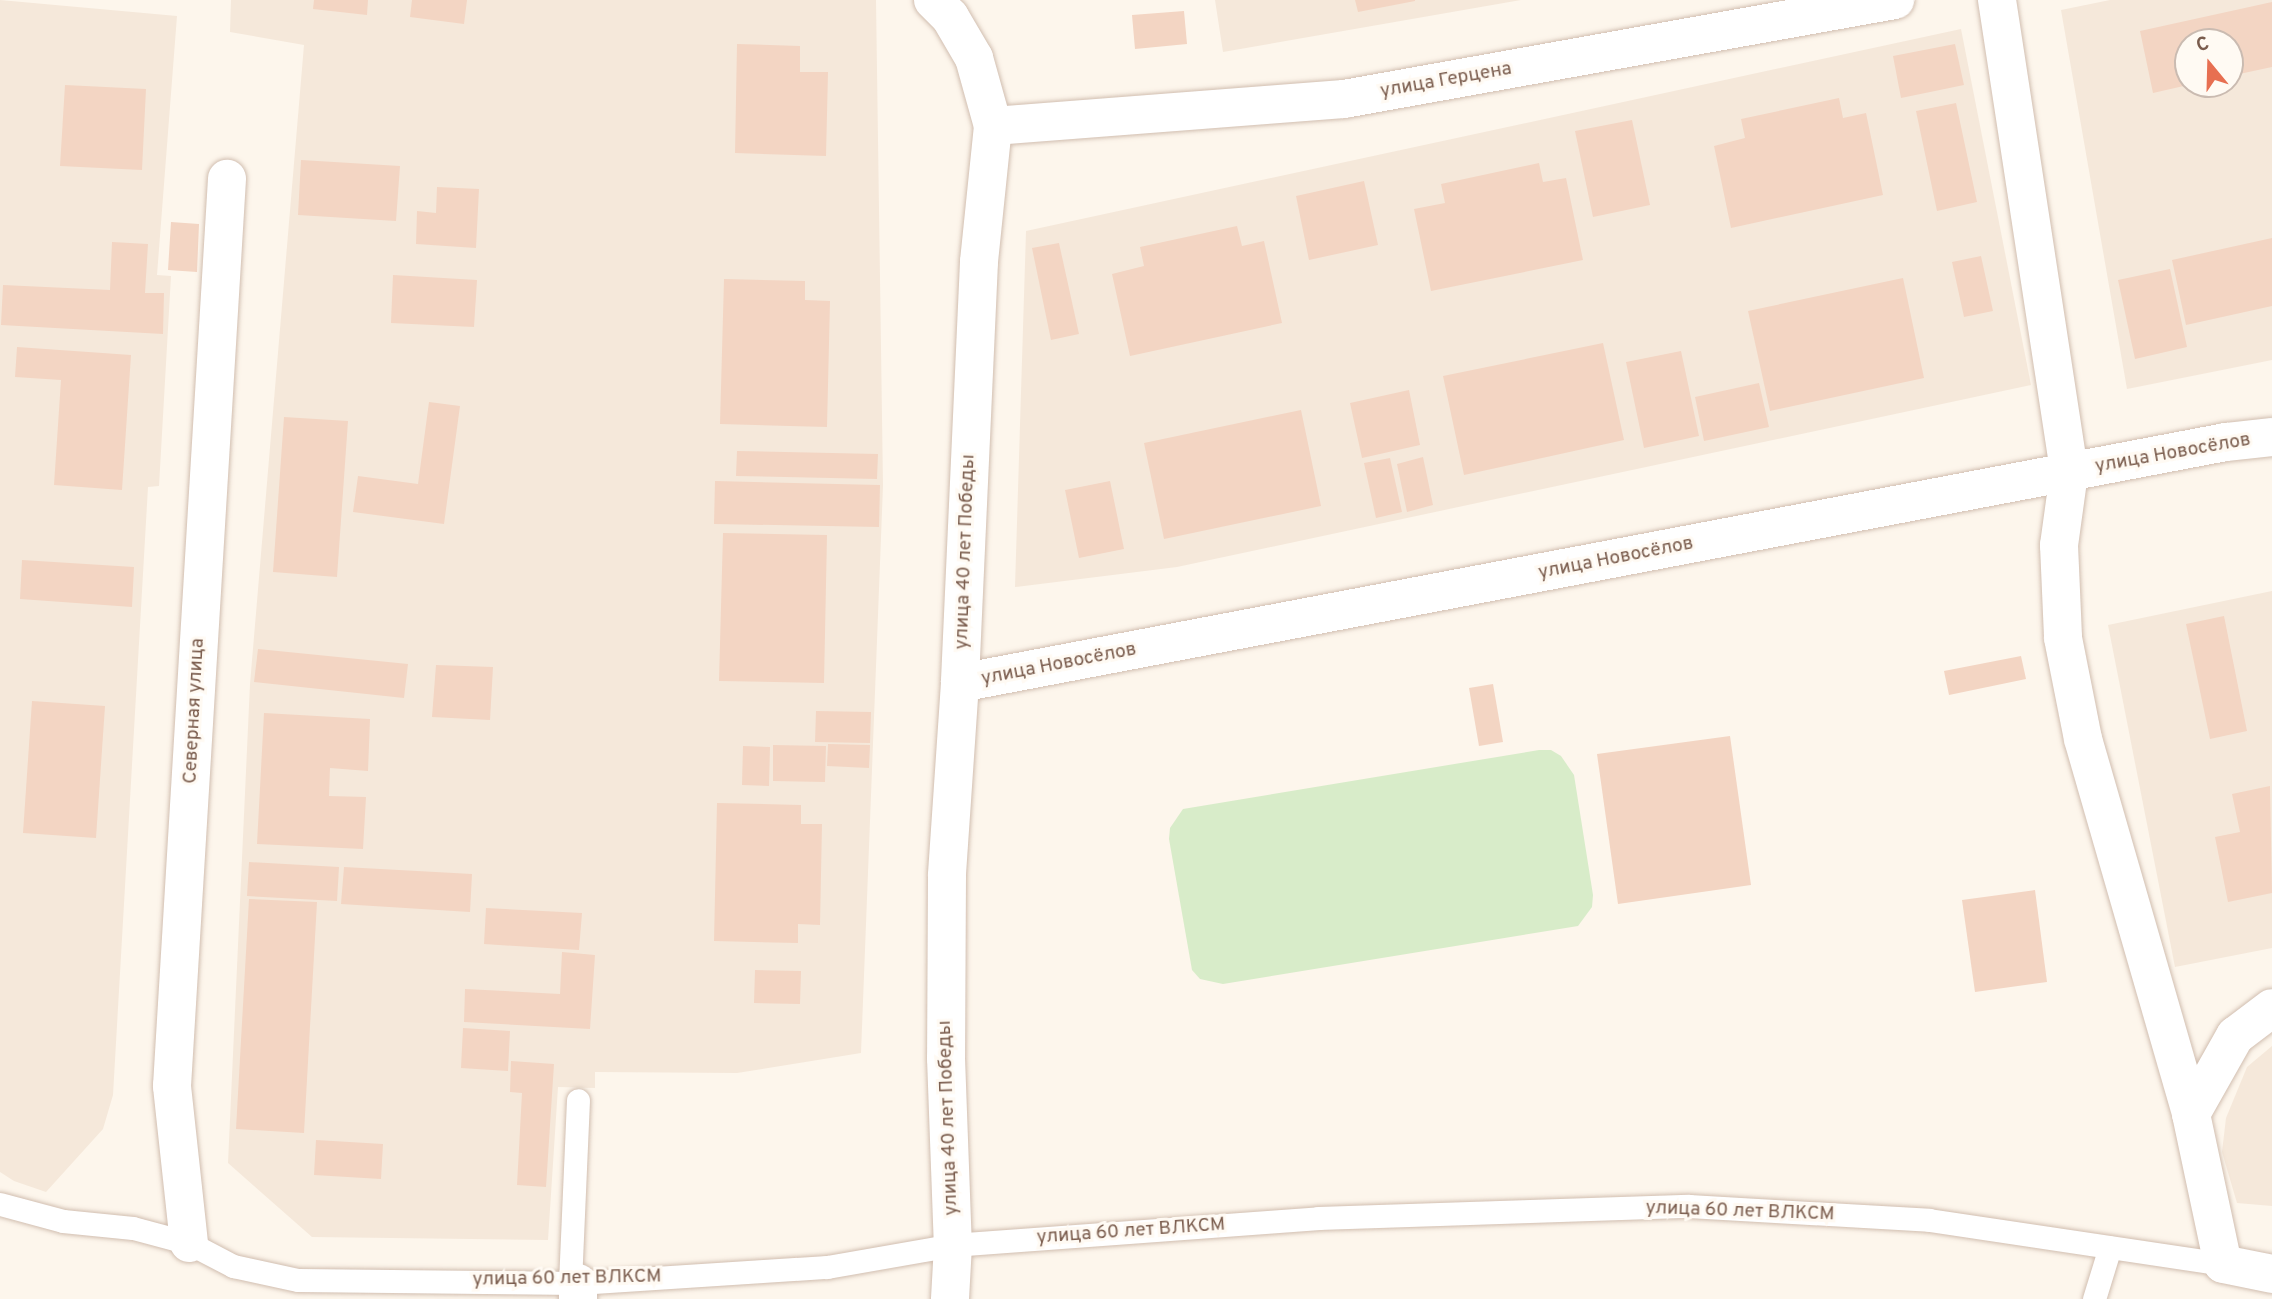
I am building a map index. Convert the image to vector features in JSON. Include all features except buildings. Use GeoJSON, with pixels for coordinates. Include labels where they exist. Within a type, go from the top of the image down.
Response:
{"type":"FeatureCollection","features":[{"type":"Feature","properties":{"kind":"street","name":"улица 40 лет Победы"},"geometry":{"type":"LineString","coordinates":[[933,0],[950,17],[974,58],[993,126],[979,262],[960,683],[947,876],[946,1058],[953,1245],[950,1299]]}},
{"type":"Feature","properties":{"kind":"street","name":"улица Герцена"},"geometry":{"type":"LineString","coordinates":[[993,126],[1344,99],[1895,0]]}},
{"type":"Feature","properties":{"kind":"street"},"geometry":{"type":"LineString","coordinates":[[1997,0],[2069,473],[2059,545],[2063,638],[2084,739],[2191,1114],[2222,1264]]}},
{"type":"Feature","properties":{"kind":"street","name":"Северная улица"},"geometry":{"type":"LineString","coordinates":[[189,1243],[173,1086],[227,179]]}},
{"type":"Feature","properties":{"kind":"street","name":"улица Новосёлов"},"geometry":{"type":"LineString","coordinates":[[960,683],[2227,442],[2272,437]]}},
{"type":"Feature","properties":{"kind":"street"},"geometry":{"type":"LineString","coordinates":[[2191,1114],[2235,1036],[2272,1008]]}},
{"type":"Feature","properties":{"kind":"street","name":"улица 60 лет ВЛКСМ"},"geometry":{"type":"LineString","coordinates":[[2222,1264],[2272,1274]]}},
{"type":"Feature","properties":{"kind":"lane"},"geometry":{"type":"LineString","coordinates":[[576,1288],[578,1100]]}},
{"type":"Feature","properties":{"kind":"lane","name":"улица 60 лет ВЛКСМ"},"geometry":{"type":"LineString","coordinates":[[0,1204],[64,1221],[133,1228],[189,1243],[233,1266],[298,1280],[576,1288],[827,1267],[953,1245],[1318,1218],[1689,1206],[1929,1220],[2222,1264]]}},
{"type":"Feature","properties":{"kind":"lane"},"geometry":{"type":"LineString","coordinates":[[2094,1299],[2110,1248]]}},
{"type":"Feature","properties":{"kind":"shaded area"},"geometry":{"type":"Polygon","coordinates":[[[0,0],[177,16],[157,275],[171,276],[159,486],[148,487],[113,1095],[103,1129],[46,1192],[14,1181],[0,1172],[0,0]]]}},
{"type":"Feature","properties":{"kind":"shaded area"},"geometry":{"type":"Polygon","coordinates":[[[231,0],[876,0],[883,486],[861,1053],[737,1073],[595,1072],[595,1088],[558,1087],[548,1240],[312,1237],[228,1163],[250,684],[304,45],[230,32],[231,0]]]}},
{"type":"Feature","properties":{"kind":"shaded area"},"geometry":{"type":"Polygon","coordinates":[[[1215,0],[1521,0],[1223,52],[1215,0]]]}},
{"type":"Feature","properties":{"kind":"shaded area"},"geometry":{"type":"Polygon","coordinates":[[[2110,0],[2272,0],[2272,360],[2127,389],[2061,10],[2110,0]]]}},
{"type":"Feature","properties":{"kind":"shaded area"},"geometry":{"type":"Polygon","coordinates":[[[1961,29],[2031,385],[1177,567],[1015,587],[1026,231],[1961,29]]]}},
{"type":"Feature","properties":{"kind":"shaded area"},"geometry":{"type":"Polygon","coordinates":[[[2272,591],[2272,948],[2175,967],[2108,625],[2272,591]]]}},
{"type":"Feature","properties":{"kind":"shaded area"},"geometry":{"type":"Polygon","coordinates":[[[2272,1046],[2272,1206],[2237,1203],[2222,1152],[2226,1118],[2247,1067],[2272,1046]]]}},
{"type":"Feature","properties":{"kind":"green space"},"geometry":{"type":"Polygon","coordinates":[[[1551,750],[1561,756],[1574,775],[1593,895],[1592,907],[1578,926],[1223,984],[1200,979],[1192,970],[1169,839],[1170,828],[1183,809],[1551,750]]]}}]}
